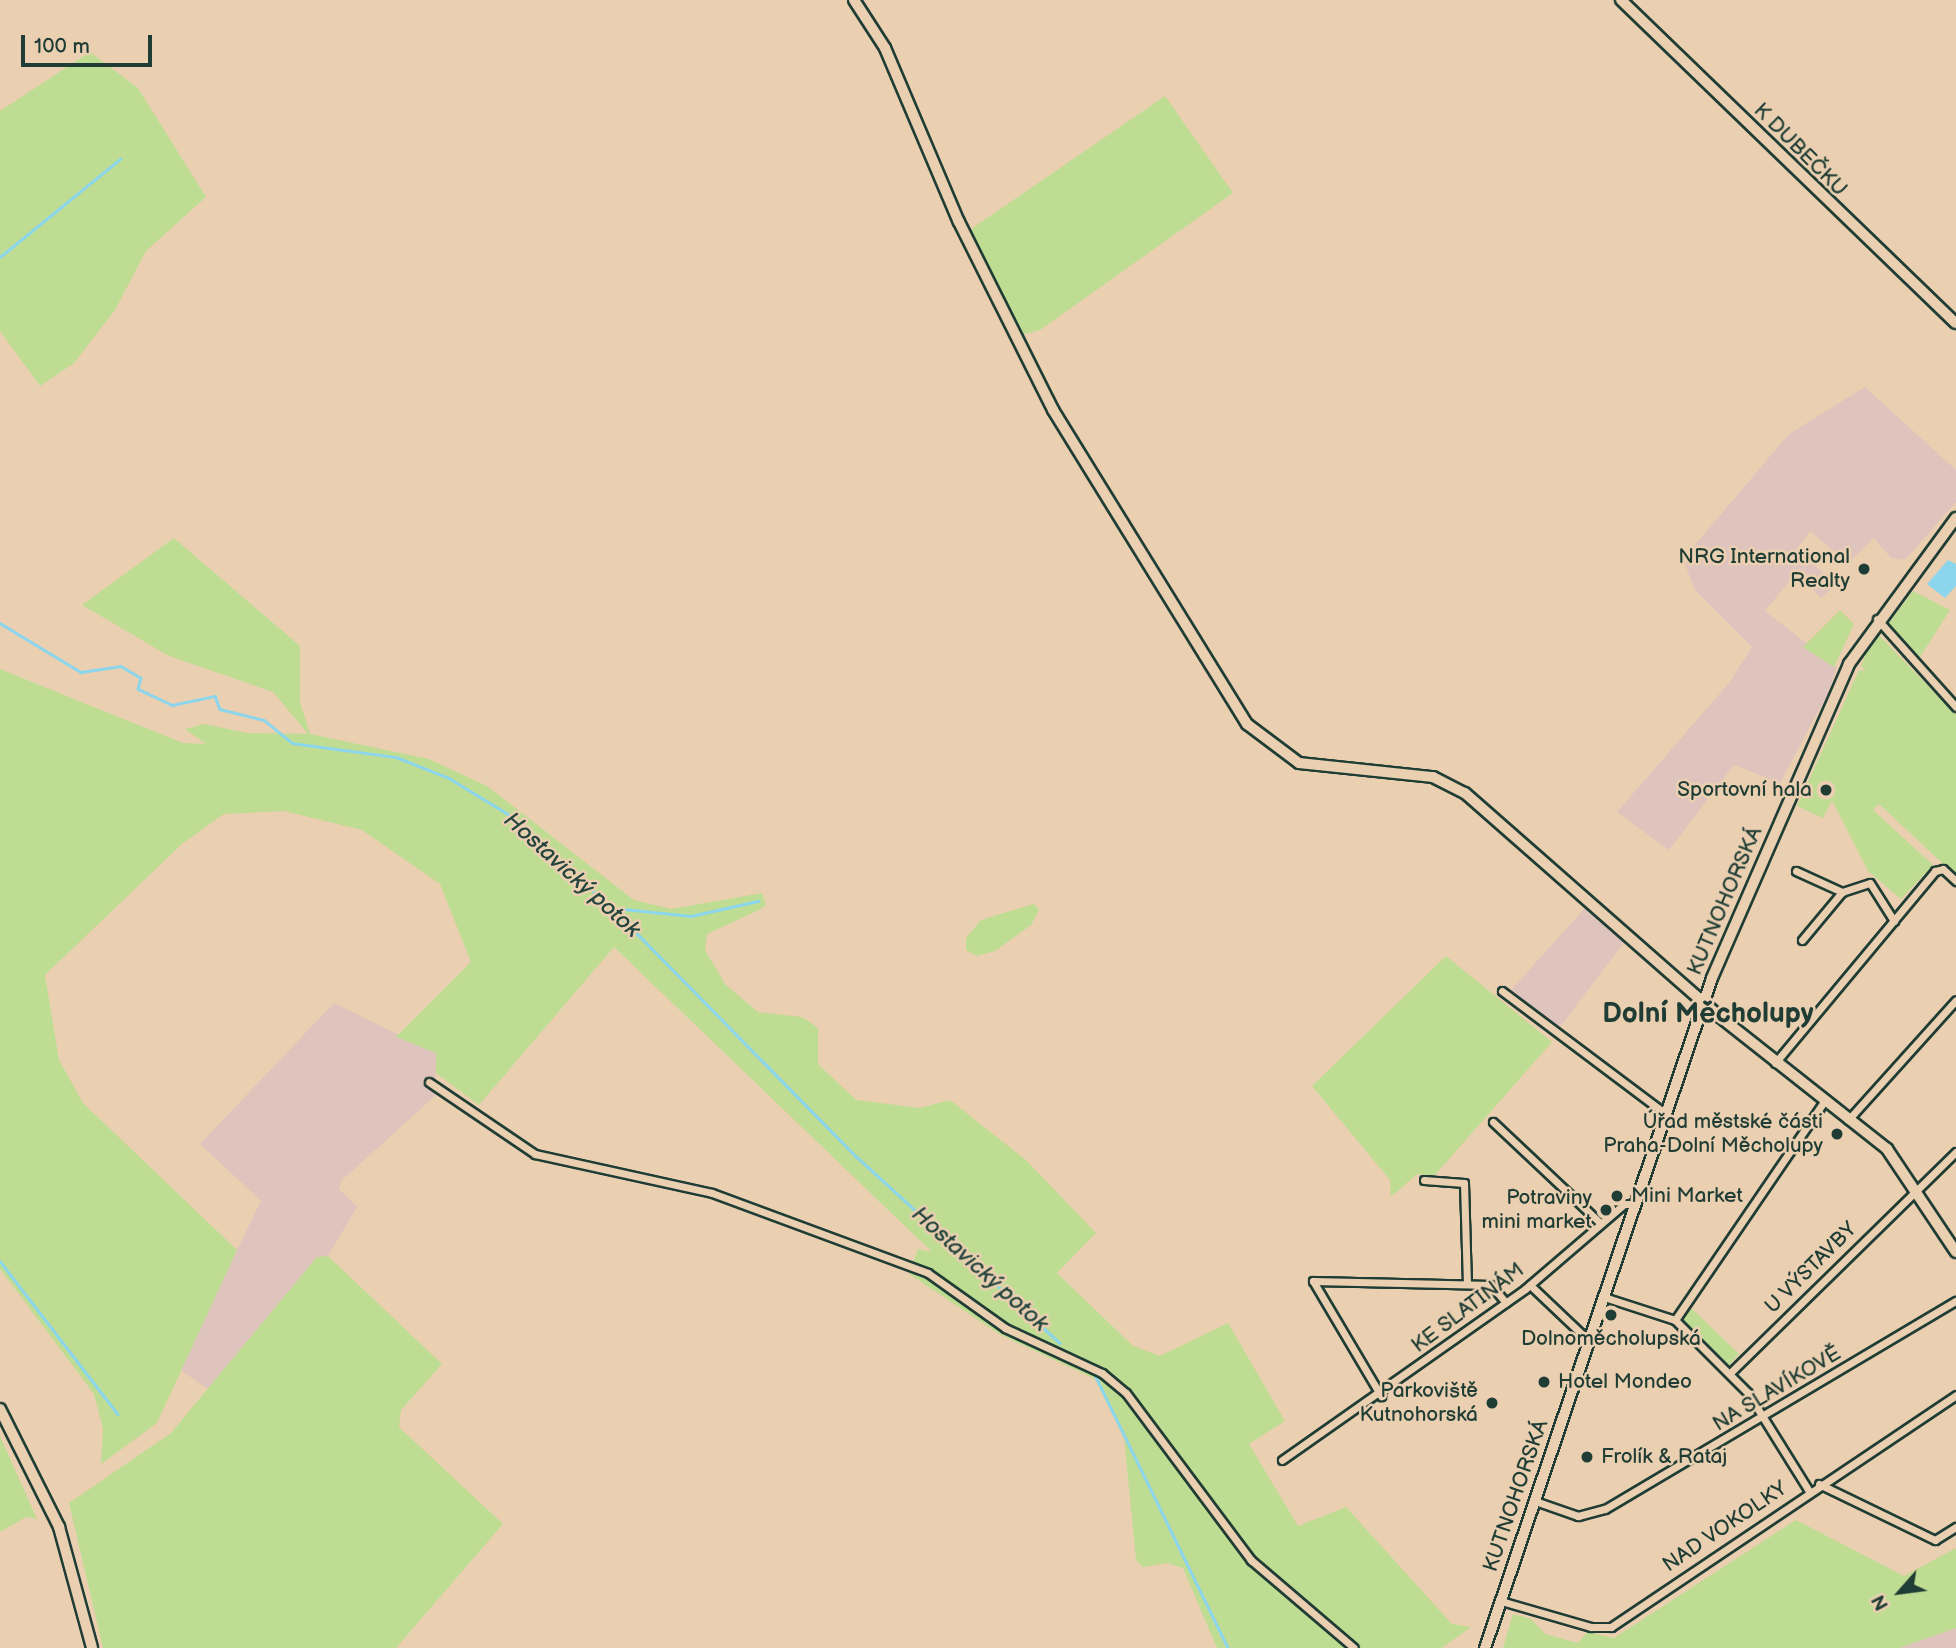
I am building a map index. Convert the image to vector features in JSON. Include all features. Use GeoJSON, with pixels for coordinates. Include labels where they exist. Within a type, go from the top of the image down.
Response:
{"type":"FeatureCollection","features":[{"type":"Feature","properties":{"kind":"street"},"geometry":{"type":"LineString","coordinates":[[854,0],[886,48],[959,222],[1047,399],[1247,724],[1298,764],[1444,780],[1515,836],[1823,1103],[1887,1149],[1916,1188],[1956,1252]]}},
{"type":"Feature","properties":{"kind":"street","name":"K DUBEČKU"},"geometry":{"type":"LineString","coordinates":[[1621,0],[1956,323]]}},
{"type":"Feature","properties":{"kind":"street","name":"KUTNOHORSKÁ"},"geometry":{"type":"LineString","coordinates":[[1485,1648],[1705,1002],[1844,674],[1876,619],[1956,518]]}},
{"type":"Feature","properties":{"kind":"street"},"geometry":{"type":"LineString","coordinates":[[1876,619],[1956,707]]}},
{"type":"Feature","properties":{"kind":"street"},"geometry":{"type":"LineString","coordinates":[[1775,1062],[1894,921],[1943,869],[1956,881]]}},
{"type":"Feature","properties":{"kind":"street"},"geometry":{"type":"LineString","coordinates":[[1796,871],[1842,892]]}},
{"type":"Feature","properties":{"kind":"street"},"geometry":{"type":"LineString","coordinates":[[1802,940],[1842,892],[1870,883],[1894,921]]}},
{"type":"Feature","properties":{"kind":"street"},"geometry":{"type":"LineString","coordinates":[[1502,991],[1666,1114]]}},
{"type":"Feature","properties":{"kind":"street"},"geometry":{"type":"LineString","coordinates":[[1848,1121],[1956,1000]]}},
{"type":"Feature","properties":{"kind":"street"},"geometry":{"type":"LineString","coordinates":[[429,1082],[535,1154],[712,1193],[928,1273],[1005,1328],[1102,1373],[1126,1393],[1251,1560],[1354,1648]]}},
{"type":"Feature","properties":{"kind":"street"},"geometry":{"type":"LineString","coordinates":[[1675,1320],[1823,1103]]}},
{"type":"Feature","properties":{"kind":"street"},"geometry":{"type":"LineString","coordinates":[[1493,1122],[1600,1223]]}},
{"type":"Feature","properties":{"kind":"street","name":"U VÝSTAVBY"},"geometry":{"type":"LineString","coordinates":[[1730,1373],[1916,1188],[1956,1152]]}},
{"type":"Feature","properties":{"kind":"street"},"geometry":{"type":"LineString","coordinates":[[1424,1180],[1464,1183],[1467,1284]]}},
{"type":"Feature","properties":{"kind":"street","name":"KE SLATINÁM"},"geometry":{"type":"LineString","coordinates":[[1282,1460],[1381,1396],[1506,1303],[1624,1204],[1635,1204]]}},
{"type":"Feature","properties":{"kind":"street"},"geometry":{"type":"LineString","coordinates":[[1381,1396],[1313,1282],[1491,1285],[1506,1303]]}},
{"type":"Feature","properties":{"kind":"street"},"geometry":{"type":"LineString","coordinates":[[1530,1285],[1589,1341]]}},
{"type":"Feature","properties":{"kind":"street"},"geometry":{"type":"LineString","coordinates":[[1604,1297],[1675,1320],[1730,1373],[1764,1418],[1809,1491]]}},
{"type":"Feature","properties":{"kind":"street","name":"NA SLAVÍKOVĚ"},"geometry":{"type":"LineString","coordinates":[[1535,1501],[1578,1516],[1599,1512],[1764,1418],[1956,1301]]}},
{"type":"Feature","properties":{"kind":"street","name":"NAD VOKOLKY"},"geometry":{"type":"LineString","coordinates":[[1501,1601],[1608,1628],[1819,1484],[1956,1395]]}},
{"type":"Feature","properties":{"kind":"street"},"geometry":{"type":"LineString","coordinates":[[0,1409],[59,1527],[92,1648]]}},
{"type":"Feature","properties":{"kind":"street"},"geometry":{"type":"LineString","coordinates":[[1819,1484],[1935,1540],[1956,1527]]}},
{"type":"Feature","properties":{"kind":"shaded area"},"geometry":{"type":"Polygon","coordinates":[[[1865,387],[1956,470],[1956,502],[1905,560],[1891,558],[1874,538],[1848,563],[1810,531],[1796,550],[1837,584],[1821,598],[1796,573],[1765,611],[1837,667],[1828,693],[1780,783],[1734,765],[1669,850],[1617,812],[1729,683],[1752,647],[1695,590],[1683,559],[1789,434],[1865,387]]]}},
{"type":"Feature","properties":{"kind":"shaded area"},"geometry":{"type":"Polygon","coordinates":[[[1585,908],[1624,942],[1560,1027],[1511,990],[1585,908]]]}},
{"type":"Feature","properties":{"kind":"shaded area"},"geometry":{"type":"Polygon","coordinates":[[[334,1003],[436,1053],[435,1096],[341,1181],[339,1189],[357,1207],[328,1256],[317,1257],[208,1389],[179,1369],[261,1201],[200,1144],[334,1003]]]}},
{"type":"Feature","properties":{"kind":"shaded area"},"geometry":{"type":"Polygon","coordinates":[[[1956,1628],[1956,1648],[1899,1648],[1956,1628]]]}},
{"type":"Feature","properties":{"kind":"green space"},"geometry":{"type":"Polygon","coordinates":[[[90,52],[138,88],[206,197],[146,251],[115,310],[74,363],[40,386],[0,331],[0,111],[90,52]]]}},
{"type":"Feature","properties":{"kind":"green space"},"geometry":{"type":"Polygon","coordinates":[[[1165,96],[1233,193],[1040,330],[1021,335],[971,229],[1165,96]]]}},
{"type":"Feature","properties":{"kind":"green space"},"geometry":{"type":"Polygon","coordinates":[[[174,538],[300,646],[300,702],[310,734],[429,759],[487,786],[634,900],[671,909],[762,893],[766,905],[707,934],[705,950],[725,984],[758,1012],[802,1017],[818,1028],[818,1064],[856,1100],[920,1108],[950,1100],[1026,1160],[1096,1233],[1057,1273],[1133,1346],[1160,1356],[1228,1323],[1285,1421],[1249,1444],[1298,1526],[1346,1507],[1452,1624],[1471,1627],[1442,1648],[1217,1648],[1183,1568],[1167,1563],[1142,1567],[1136,1559],[1124,1438],[1095,1379],[999,1334],[909,1274],[918,1249],[932,1252],[614,947],[479,1105],[436,1073],[436,1053],[396,1037],[471,962],[440,884],[362,830],[284,811],[224,814],[183,843],[45,975],[59,1060],[83,1103],[237,1250],[157,1423],[101,1464],[103,1429],[94,1394],[0,1269],[0,669],[183,743],[206,744],[185,729],[204,724],[247,733],[308,734],[273,692],[169,656],[82,605],[174,538]]]}},
{"type":"Feature","properties":{"kind":"green space"},"geometry":{"type":"Polygon","coordinates":[[[1913,591],[1950,610],[1920,657],[1889,623],[1913,591]]]}},
{"type":"Feature","properties":{"kind":"green space"},"geometry":{"type":"Polygon","coordinates":[[[1840,610],[1854,624],[1834,667],[1803,647],[1840,610]]]}},
{"type":"Feature","properties":{"kind":"green space"},"geometry":{"type":"Polygon","coordinates":[[[1875,631],[1956,715],[1956,876],[1879,804],[1873,810],[1933,865],[1901,899],[1868,871],[1832,800],[1823,818],[1797,806],[1859,670],[1866,671],[1861,666],[1875,631]]]}},
{"type":"Feature","properties":{"kind":"green space"},"geometry":{"type":"Polygon","coordinates":[[[1034,904],[1039,910],[1031,925],[995,951],[977,956],[966,950],[966,938],[981,920],[1034,904]]]}},
{"type":"Feature","properties":{"kind":"green space"},"geometry":{"type":"Polygon","coordinates":[[[1446,956],[1552,1042],[1434,1176],[1417,1174],[1391,1197],[1390,1180],[1312,1086],[1446,956]]]}},
{"type":"Feature","properties":{"kind":"green space"},"geometry":{"type":"Polygon","coordinates":[[[328,1256],[442,1364],[401,1410],[399,1427],[503,1524],[396,1648],[103,1648],[69,1503],[171,1433],[317,1257],[328,1256]]]}},
{"type":"Feature","properties":{"kind":"green space"},"geometry":{"type":"Polygon","coordinates":[[[1691,1308],[1739,1354],[1729,1365],[1681,1323],[1691,1308]]]}},
{"type":"Feature","properties":{"kind":"green space"},"geometry":{"type":"Polygon","coordinates":[[[0,1436],[37,1519],[26,1517],[0,1532],[0,1436]]]}},
{"type":"Feature","properties":{"kind":"green space"},"geometry":{"type":"Polygon","coordinates":[[[1796,1520],[1904,1576],[1956,1548],[1956,1628],[1899,1648],[1503,1648],[1513,1614],[1531,1619],[1545,1634],[1578,1643],[1587,1632],[1614,1638],[1796,1520]]]}},
{"type":"Feature","properties":{"kind":"water"},"geometry":{"type":"Polygon","coordinates":[[[1948,560],[1956,564],[1956,586],[1945,598],[1927,584],[1948,560]]]}},
{"type":"Feature","properties":{"kind":"waterway"},"geometry":{"type":"LineString","coordinates":[[0,257],[120,159]]}},
{"type":"Feature","properties":{"kind":"waterway","name":"Hostavický potok"},"geometry":{"type":"LineString","coordinates":[[0,623],[81,672],[121,666],[141,678],[138,689],[172,705],[215,696],[220,709],[264,720],[292,743],[396,757],[449,778],[508,814],[612,908],[857,1157],[1060,1343]]}},
{"type":"Feature","properties":{"kind":"waterway"},"geometry":{"type":"LineString","coordinates":[[614,908],[691,916],[758,901]]}},
{"type":"Feature","properties":{"kind":"waterway"},"geometry":{"type":"LineString","coordinates":[[0,1261],[118,1414]]}},
{"type":"Feature","properties":{"kind":"waterway","name":"Hostavický potok"},"geometry":{"type":"LineString","coordinates":[[1095,1375],[1228,1648]]}},
{"type":"Feature","properties":{"kind":"place","name":"NRG International Realty"},"geometry":{"type":"Point","coordinates":[1864,569]}},
{"type":"Feature","properties":{"kind":"place","name":"Sportovní hala"},"geometry":{"type":"Point","coordinates":[1826,790]}},
{"type":"Feature","properties":{"kind":"place","name":"Úřad městské části Praha-Dolní Měcholupy"},"geometry":{"type":"Point","coordinates":[1837,1134]}},
{"type":"Feature","properties":{"kind":"place","name":"Mini Market"},"geometry":{"type":"Point","coordinates":[1617,1196]}},
{"type":"Feature","properties":{"kind":"place","name":"Potraviny mini market"},"geometry":{"type":"Point","coordinates":[1606,1210]}},
{"type":"Feature","properties":{"kind":"place","name":"Dolnoměcholupská"},"geometry":{"type":"Point","coordinates":[1611,1315]}},
{"type":"Feature","properties":{"kind":"place","name":"Hotel Mondeo"},"geometry":{"type":"Point","coordinates":[1544,1382]}},
{"type":"Feature","properties":{"kind":"place","name":"Parkoviště Kutnohorská"},"geometry":{"type":"Point","coordinates":[1492,1403]}},
{"type":"Feature","properties":{"kind":"place","name":"Frolík & Rataj"},"geometry":{"type":"Point","coordinates":[1587,1457]}},
{"type":"Feature","properties":{"kind":"district","name":"Dolní Měcholupy"},"geometry":{"type":"Point","coordinates":[1708,1014]}}]}
